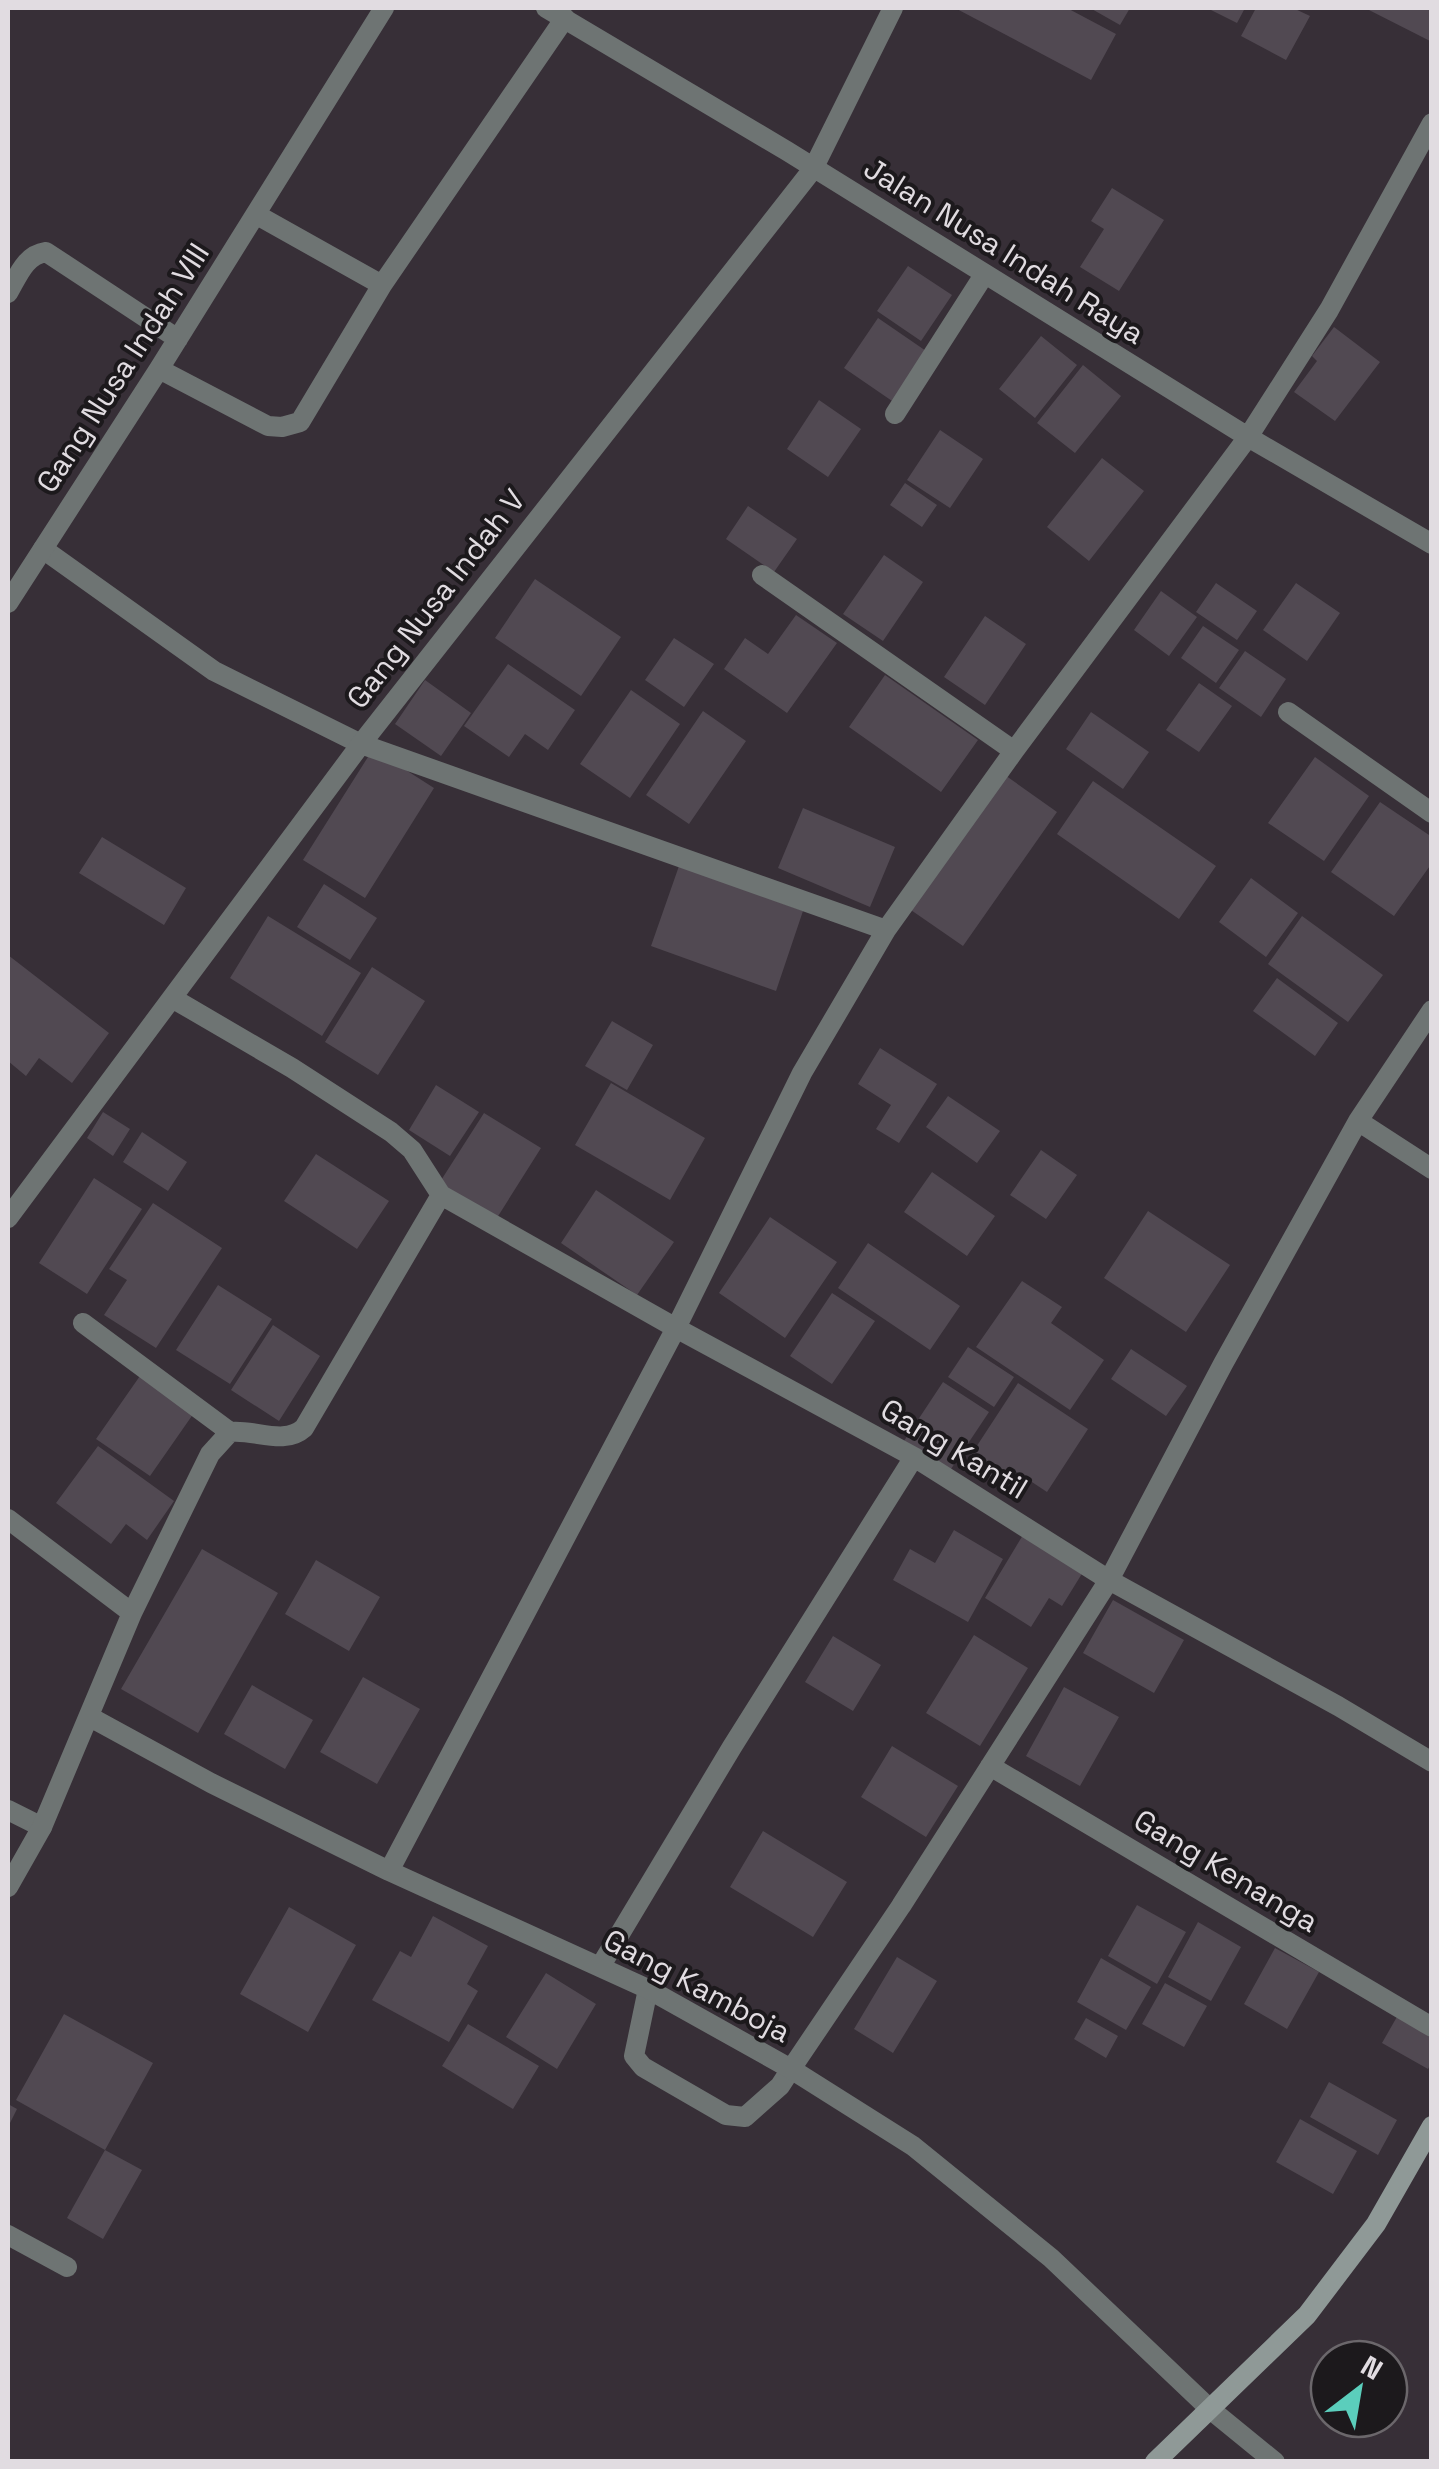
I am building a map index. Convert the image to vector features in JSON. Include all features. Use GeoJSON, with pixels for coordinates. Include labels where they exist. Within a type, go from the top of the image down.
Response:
{"type":"FeatureCollection","features":[{"type":"Feature","properties":{"kind":"street","name":"Gang Nusa Indah VIII"},"geometry":{"type":"LineString","coordinates":[[8,603],[160,369],[384,8]]}},
{"type":"Feature","properties":{"kind":"street","name":"Gang Nusa Indah V"},"geometry":{"type":"LineString","coordinates":[[8,1218],[361,744],[814,169],[893,8]]}},
{"type":"Feature","properties":{"kind":"street"},"geometry":{"type":"LineString","coordinates":[[160,369],[268,426],[300,422],[382,284],[555,13]]}},
{"type":"Feature","properties":{"kind":"street","name":"Jalan Nusa Indah Raya"},"geometry":{"type":"LineString","coordinates":[[555,13],[1248,437],[1432,544]]}},
{"type":"Feature","properties":{"kind":"street"},"geometry":{"type":"LineString","coordinates":[[389,1871],[676,1328],[802,1073],[886,930],[1248,437],[1330,310],[1432,123]]}},
{"type":"Feature","properties":{"kind":"street"},"geometry":{"type":"LineString","coordinates":[[257,215],[382,284]]}},
{"type":"Feature","properties":{"kind":"street"},"geometry":{"type":"LineString","coordinates":[[8,293],[28,260],[36,253],[46,252],[178,339]]}},
{"type":"Feature","properties":{"kind":"street"},"geometry":{"type":"LineString","coordinates":[[895,414],[984,274]]}},
{"type":"Feature","properties":{"kind":"street"},"geometry":{"type":"LineString","coordinates":[[43,549],[214,671],[361,744],[886,930]]}},
{"type":"Feature","properties":{"kind":"street"},"geometry":{"type":"LineString","coordinates":[[762,576],[1014,751]]}},
{"type":"Feature","properties":{"kind":"street"},"geometry":{"type":"LineString","coordinates":[[1288,712],[1432,813]]}},
{"type":"Feature","properties":{"kind":"street"},"geometry":{"type":"LineString","coordinates":[[82,1322],[230,1432],[296,1436],[441,1194],[412,1150],[391,1132],[172,998]]}},
{"type":"Feature","properties":{"kind":"street"},"geometry":{"type":"LineString","coordinates":[[648,1989],[634,2056],[643,2067],[726,2116],[745,2117],[780,2086],[1109,1580],[1222,1364],[1358,1122],[1432,1010]]}},
{"type":"Feature","properties":{"kind":"street"},"geometry":{"type":"LineString","coordinates":[[1358,1122],[1432,1169]]}},
{"type":"Feature","properties":{"kind":"street","name":"Gang Kantil"},"geometry":{"type":"LineString","coordinates":[[441,1194],[914,1457],[1109,1580],[1432,1762]]}},
{"type":"Feature","properties":{"kind":"street"},"geometry":{"type":"LineString","coordinates":[[8,1887],[42,1826],[132,1613],[210,1454],[230,1432]]}},
{"type":"Feature","properties":{"kind":"street"},"geometry":{"type":"LineString","coordinates":[[600,1967],[914,1457]]}},
{"type":"Feature","properties":{"kind":"street"},"geometry":{"type":"LineString","coordinates":[[8,1519],[132,1613]]}},
{"type":"Feature","properties":{"kind":"street","name":"Gang Kamboja"},"geometry":{"type":"LineString","coordinates":[[90,1717],[211,1783],[389,1871],[648,1989],[791,2070],[913,2146],[1036,2245],[1210,2410],[1275,2462]]}},
{"type":"Feature","properties":{"kind":"street","name":"Gang Kenanga"},"geometry":{"type":"LineString","coordinates":[[990,1766],[1432,2028]]}},
{"type":"Feature","properties":{"kind":"street"},"geometry":{"type":"LineString","coordinates":[[8,1810],[42,1826]]}},
{"type":"Feature","properties":{"kind":"street"},"geometry":{"type":"LineString","coordinates":[[1155,2462],[1307,2315],[1376,2224],[1432,2126]]}},
{"type":"Feature","properties":{"kind":"street"},"geometry":{"type":"LineString","coordinates":[[8,2236],[67,2266]]}},
{"type":"Feature","properties":{"kind":"building"},"geometry":{"type":"Polygon","coordinates":[[[955,8],[1067,8],[1116,34],[1091,80],[955,8]]]}},
{"type":"Feature","properties":{"kind":"building"},"geometry":{"type":"Polygon","coordinates":[[[1090,8],[1130,8],[1120,25],[1090,8]]]}},
{"type":"Feature","properties":{"kind":"building"},"geometry":{"type":"Polygon","coordinates":[[[1207,8],[1245,8],[1237,23],[1207,8]]]}},
{"type":"Feature","properties":{"kind":"building"},"geometry":{"type":"Polygon","coordinates":[[[1256,8],[1293,8],[1310,16],[1286,60],[1241,36],[1256,8]]]}},
{"type":"Feature","properties":{"kind":"building"},"geometry":{"type":"Polygon","coordinates":[[[1365,8],[1432,8],[1432,42],[1365,8]]]}},
{"type":"Feature","properties":{"kind":"building"},"geometry":{"type":"Polygon","coordinates":[[[1112,188],[1164,220],[1119,291],[1080,267],[1104,229],[1091,221],[1112,188]]]}},
{"type":"Feature","properties":{"kind":"building"},"geometry":{"type":"Polygon","coordinates":[[[908,266],[952,295],[921,341],[877,311],[908,266]]]}},
{"type":"Feature","properties":{"kind":"building"},"geometry":{"type":"Polygon","coordinates":[[[878,318],[929,353],[895,403],[844,368],[878,318]]]}},
{"type":"Feature","properties":{"kind":"building"},"geometry":{"type":"Polygon","coordinates":[[[1334,327],[1380,362],[1335,421],[1294,392],[1317,361],[1312,356],[1334,327]]]}},
{"type":"Feature","properties":{"kind":"building"},"geometry":{"type":"Polygon","coordinates":[[[1041,336],[1077,365],[1035,418],[999,389],[1041,336]]]}},
{"type":"Feature","properties":{"kind":"building"},"geometry":{"type":"Polygon","coordinates":[[[1083,365],[1121,396],[1075,453],[1037,423],[1083,365]]]}},
{"type":"Feature","properties":{"kind":"building"},"geometry":{"type":"Polygon","coordinates":[[[819,400],[861,429],[828,477],[787,449],[819,400]]]}},
{"type":"Feature","properties":{"kind":"building"},"geometry":{"type":"Polygon","coordinates":[[[940,430],[983,459],[950,508],[907,480],[940,430]]]}},
{"type":"Feature","properties":{"kind":"building"},"geometry":{"type":"Polygon","coordinates":[[[1102,458],[1144,491],[1089,561],[1047,527],[1102,458]]]}},
{"type":"Feature","properties":{"kind":"building"},"geometry":{"type":"Polygon","coordinates":[[[905,483],[937,505],[922,527],[890,505],[905,483]]]}},
{"type":"Feature","properties":{"kind":"building"},"geometry":{"type":"Polygon","coordinates":[[[748,506],[797,539],[774,572],[726,539],[748,506]]]}},
{"type":"Feature","properties":{"kind":"building"},"geometry":{"type":"Polygon","coordinates":[[[884,555],[923,582],[883,641],[843,614],[884,555]]]}},
{"type":"Feature","properties":{"kind":"building"},"geometry":{"type":"Polygon","coordinates":[[[535,579],[621,637],[581,696],[495,638],[535,579]]]}},
{"type":"Feature","properties":{"kind":"building"},"geometry":{"type":"Polygon","coordinates":[[[1216,583],[1257,611],[1237,640],[1196,612],[1216,583]]]}},
{"type":"Feature","properties":{"kind":"building"},"geometry":{"type":"Polygon","coordinates":[[[1296,583],[1340,613],[1307,661],[1263,630],[1296,583]]]}},
{"type":"Feature","properties":{"kind":"building"},"geometry":{"type":"Polygon","coordinates":[[[1161,591],[1197,617],[1169,656],[1134,630],[1161,591]]]}},
{"type":"Feature","properties":{"kind":"building"},"geometry":{"type":"Polygon","coordinates":[[[796,615],[837,643],[787,713],[724,669],[745,638],[768,654],[796,615]]]}},
{"type":"Feature","properties":{"kind":"building"},"geometry":{"type":"Polygon","coordinates":[[[985,616],[1026,644],[985,705],[944,677],[985,616]]]}},
{"type":"Feature","properties":{"kind":"building"},"geometry":{"type":"Polygon","coordinates":[[[1203,626],[1239,650],[1216,683],[1181,658],[1203,626]]]}},
{"type":"Feature","properties":{"kind":"building"},"geometry":{"type":"Polygon","coordinates":[[[674,638],[714,664],[684,707],[645,680],[674,638]]]}},
{"type":"Feature","properties":{"kind":"building"},"geometry":{"type":"Polygon","coordinates":[[[1245,651],[1286,679],[1261,717],[1219,688],[1245,651]]]}},
{"type":"Feature","properties":{"kind":"building"},"geometry":{"type":"Polygon","coordinates":[[[508,664],[575,710],[548,750],[525,734],[509,757],[464,726],[508,664]]]}},
{"type":"Feature","properties":{"kind":"building"},"geometry":{"type":"Polygon","coordinates":[[[885,675],[978,740],[941,792],[849,727],[885,675]]]}},
{"type":"Feature","properties":{"kind":"building"},"geometry":{"type":"Polygon","coordinates":[[[425,680],[471,713],[441,756],[395,724],[425,680]]]}},
{"type":"Feature","properties":{"kind":"building"},"geometry":{"type":"Polygon","coordinates":[[[1199,683],[1232,706],[1199,752],[1166,730],[1199,683]]]}},
{"type":"Feature","properties":{"kind":"building"},"geometry":{"type":"Polygon","coordinates":[[[631,690],[680,724],[630,798],[580,764],[631,690]]]}},
{"type":"Feature","properties":{"kind":"building"},"geometry":{"type":"Polygon","coordinates":[[[703,711],[746,741],[689,824],[646,795],[703,711]]]}},
{"type":"Feature","properties":{"kind":"building"},"geometry":{"type":"Polygon","coordinates":[[[1091,712],[1149,752],[1123,789],[1066,749],[1091,712]]]}},
{"type":"Feature","properties":{"kind":"building"},"geometry":{"type":"Polygon","coordinates":[[[373,749],[434,788],[365,898],[303,860],[373,749]]]}},
{"type":"Feature","properties":{"kind":"building"},"geometry":{"type":"Polygon","coordinates":[[[1315,757],[1369,796],[1324,861],[1268,823],[1315,757]]]}},
{"type":"Feature","properties":{"kind":"building"},"geometry":{"type":"Polygon","coordinates":[[[1002,773],[1057,812],[963,946],[908,908],[1002,773]]]}},
{"type":"Feature","properties":{"kind":"building"},"geometry":{"type":"Polygon","coordinates":[[[1093,781],[1216,866],[1179,919],[1057,834],[1093,781]]]}},
{"type":"Feature","properties":{"kind":"building"},"geometry":{"type":"Polygon","coordinates":[[[1380,802],[1432,837],[1432,863],[1394,916],[1331,872],[1380,802]]]}},
{"type":"Feature","properties":{"kind":"building"},"geometry":{"type":"Polygon","coordinates":[[[803,808],[895,847],[870,907],[778,868],[803,808]]]}},
{"type":"Feature","properties":{"kind":"building"},"geometry":{"type":"Polygon","coordinates":[[[102,837],[186,888],[164,925],[79,873],[102,837]]]}},
{"type":"Feature","properties":{"kind":"building"},"geometry":{"type":"Polygon","coordinates":[[[679,866],[803,911],[776,991],[651,946],[679,866]]]}},
{"type":"Feature","properties":{"kind":"building"},"geometry":{"type":"Polygon","coordinates":[[[1251,878],[1298,913],[1266,957],[1219,922],[1251,878]]]}},
{"type":"Feature","properties":{"kind":"building"},"geometry":{"type":"Polygon","coordinates":[[[324,884],[377,918],[350,960],[297,927],[324,884]]]}},
{"type":"Feature","properties":{"kind":"building"},"geometry":{"type":"Polygon","coordinates":[[[268,916],[361,973],[322,1036],[230,978],[268,916]]]}},
{"type":"Feature","properties":{"kind":"building"},"geometry":{"type":"Polygon","coordinates":[[[1302,916],[1383,975],[1348,1022],[1268,964],[1302,916]]]}},
{"type":"Feature","properties":{"kind":"building"},"geometry":{"type":"Polygon","coordinates":[[[8,955],[109,1033],[72,1083],[39,1058],[26,1076],[8,1061],[8,955]]]}},
{"type":"Feature","properties":{"kind":"building"},"geometry":{"type":"Polygon","coordinates":[[[372,967],[425,1001],[378,1075],[325,1042],[372,967]]]}},
{"type":"Feature","properties":{"kind":"building"},"geometry":{"type":"Polygon","coordinates":[[[1277,978],[1338,1023],[1315,1056],[1253,1011],[1277,978]]]}},
{"type":"Feature","properties":{"kind":"building"},"geometry":{"type":"Polygon","coordinates":[[[612,1021],[653,1045],[627,1090],[585,1066],[612,1021]]]}},
{"type":"Feature","properties":{"kind":"building"},"geometry":{"type":"Polygon","coordinates":[[[880,1048],[937,1084],[899,1143],[876,1129],[891,1105],[858,1084],[880,1048]]]}},
{"type":"Feature","properties":{"kind":"building"},"geometry":{"type":"Polygon","coordinates":[[[611,1083],[705,1138],[670,1200],[575,1145],[611,1083]]]}},
{"type":"Feature","properties":{"kind":"building"},"geometry":{"type":"Polygon","coordinates":[[[436,1085],[479,1112],[450,1156],[409,1130],[436,1085]]]}},
{"type":"Feature","properties":{"kind":"building"},"geometry":{"type":"Polygon","coordinates":[[[948,1096],[1000,1131],[977,1163],[926,1127],[948,1096]]]}},
{"type":"Feature","properties":{"kind":"building"},"geometry":{"type":"Polygon","coordinates":[[[103,1112],[130,1129],[113,1156],[87,1138],[103,1112]]]}},
{"type":"Feature","properties":{"kind":"building"},"geometry":{"type":"Polygon","coordinates":[[[484,1113],[541,1148],[495,1221],[438,1185],[484,1113]]]}},
{"type":"Feature","properties":{"kind":"building"},"geometry":{"type":"Polygon","coordinates":[[[142,1132],[187,1162],[168,1191],[123,1162],[142,1132]]]}},
{"type":"Feature","properties":{"kind":"building"},"geometry":{"type":"Polygon","coordinates":[[[1041,1150],[1077,1175],[1046,1219],[1010,1195],[1041,1150]]]}},
{"type":"Feature","properties":{"kind":"building"},"geometry":{"type":"Polygon","coordinates":[[[316,1154],[389,1201],[357,1249],[284,1201],[316,1154]]]}},
{"type":"Feature","properties":{"kind":"building"},"geometry":{"type":"Polygon","coordinates":[[[932,1172],[995,1216],[967,1256],[904,1212],[932,1172]]]}},
{"type":"Feature","properties":{"kind":"building"},"geometry":{"type":"Polygon","coordinates":[[[94,1178],[142,1209],[87,1294],[39,1263],[94,1178]]]}},
{"type":"Feature","properties":{"kind":"building"},"geometry":{"type":"Polygon","coordinates":[[[596,1190],[674,1242],[637,1295],[561,1243],[596,1190]]]}},
{"type":"Feature","properties":{"kind":"building"},"geometry":{"type":"Polygon","coordinates":[[[153,1203],[222,1248],[156,1348],[104,1315],[127,1280],[109,1269],[153,1203]]]}},
{"type":"Feature","properties":{"kind":"building"},"geometry":{"type":"Polygon","coordinates":[[[1148,1211],[1230,1265],[1186,1332],[1104,1278],[1148,1211]]]}},
{"type":"Feature","properties":{"kind":"building"},"geometry":{"type":"Polygon","coordinates":[[[770,1217],[837,1262],[785,1338],[719,1293],[770,1217]]]}},
{"type":"Feature","properties":{"kind":"building"},"geometry":{"type":"Polygon","coordinates":[[[868,1243],[960,1306],[930,1350],[838,1288],[868,1243]]]}},
{"type":"Feature","properties":{"kind":"building"},"geometry":{"type":"Polygon","coordinates":[[[1022,1281],[1062,1307],[1051,1323],[1104,1360],[1070,1410],[976,1347],[1022,1281]]]}},
{"type":"Feature","properties":{"kind":"building"},"geometry":{"type":"Polygon","coordinates":[[[218,1285],[272,1319],[230,1384],[176,1350],[218,1285]]]}},
{"type":"Feature","properties":{"kind":"building"},"geometry":{"type":"Polygon","coordinates":[[[832,1293],[875,1321],[832,1384],[790,1356],[832,1293]]]}},
{"type":"Feature","properties":{"kind":"building"},"geometry":{"type":"Polygon","coordinates":[[[273,1325],[320,1356],[279,1421],[231,1390],[273,1325]]]}},
{"type":"Feature","properties":{"kind":"building"},"geometry":{"type":"Polygon","coordinates":[[[968,1347],[1014,1377],[994,1407],[948,1377],[968,1347]]]}},
{"type":"Feature","properties":{"kind":"building"},"geometry":{"type":"Polygon","coordinates":[[[1131,1349],[1187,1386],[1166,1416],[1111,1379],[1131,1349]]]}},
{"type":"Feature","properties":{"kind":"building"},"geometry":{"type":"Polygon","coordinates":[[[142,1373],[196,1410],[150,1476],[96,1439],[142,1373]]]}},
{"type":"Feature","properties":{"kind":"building"},"geometry":{"type":"Polygon","coordinates":[[[943,1382],[989,1412],[949,1472],[904,1441],[943,1382]]]}},
{"type":"Feature","properties":{"kind":"building"},"geometry":{"type":"Polygon","coordinates":[[[1018,1383],[1088,1429],[1047,1492],[1009,1467],[999,1482],[967,1461],[1018,1383]]]}},
{"type":"Feature","properties":{"kind":"building"},"geometry":{"type":"Polygon","coordinates":[[[98,1446],[174,1501],[147,1540],[126,1524],[111,1544],[56,1503],[98,1446]]]}},
{"type":"Feature","properties":{"kind":"building"},"geometry":{"type":"Polygon","coordinates":[[[954,1530],[1003,1559],[968,1622],[893,1580],[910,1549],[935,1563],[954,1530]]]}},
{"type":"Feature","properties":{"kind":"building"},"geometry":{"type":"Polygon","coordinates":[[[1023,1535],[1083,1572],[1062,1606],[1049,1598],[1031,1627],[985,1598],[1023,1535]]]}},
{"type":"Feature","properties":{"kind":"building"},"geometry":{"type":"Polygon","coordinates":[[[202,1549],[278,1593],[198,1733],[121,1689],[202,1549]]]}},
{"type":"Feature","properties":{"kind":"building"},"geometry":{"type":"Polygon","coordinates":[[[316,1560],[380,1597],[349,1651],[285,1614],[316,1560]]]}},
{"type":"Feature","properties":{"kind":"building"},"geometry":{"type":"Polygon","coordinates":[[[1113,1600],[1184,1640],[1154,1693],[1083,1653],[1113,1600]]]}},
{"type":"Feature","properties":{"kind":"building"},"geometry":{"type":"Polygon","coordinates":[[[974,1635],[1028,1668],[980,1746],[926,1713],[974,1635]]]}},
{"type":"Feature","properties":{"kind":"building"},"geometry":{"type":"Polygon","coordinates":[[[833,1636],[881,1665],[853,1711],[805,1682],[833,1636]]]}},
{"type":"Feature","properties":{"kind":"building"},"geometry":{"type":"Polygon","coordinates":[[[363,1677],[420,1709],[377,1784],[320,1752],[363,1677]]]}},
{"type":"Feature","properties":{"kind":"building"},"geometry":{"type":"Polygon","coordinates":[[[252,1685],[313,1720],[285,1769],[224,1734],[252,1685]]]}},
{"type":"Feature","properties":{"kind":"building"},"geometry":{"type":"Polygon","coordinates":[[[1064,1687],[1119,1717],[1080,1786],[1026,1756],[1064,1687]]]}},
{"type":"Feature","properties":{"kind":"building"},"geometry":{"type":"Polygon","coordinates":[[[892,1746],[958,1786],[926,1837],[861,1797],[892,1746]]]}},
{"type":"Feature","properties":{"kind":"building"},"geometry":{"type":"Polygon","coordinates":[[[763,1831],[847,1882],[813,1937],[730,1887],[763,1831]]]}},
{"type":"Feature","properties":{"kind":"building"},"geometry":{"type":"Polygon","coordinates":[[[1137,1905],[1186,1932],[1157,1984],[1108,1956],[1137,1905]]]}},
{"type":"Feature","properties":{"kind":"building"},"geometry":{"type":"Polygon","coordinates":[[[289,1907],[356,1945],[308,2032],[240,1994],[289,1907]]]}},
{"type":"Feature","properties":{"kind":"building"},"geometry":{"type":"Polygon","coordinates":[[[433,1916],[488,1946],[467,1984],[478,1991],[449,2042],[372,2000],[400,1951],[411,1957],[433,1916]]]}},
{"type":"Feature","properties":{"kind":"building"},"geometry":{"type":"Polygon","coordinates":[[[1198,1922],[1241,1947],[1211,2001],[1168,1977],[1198,1922]]]}},
{"type":"Feature","properties":{"kind":"building"},"geometry":{"type":"Polygon","coordinates":[[[1275,1948],[1319,1972],[1287,2029],[1244,2004],[1275,1948]]]}},
{"type":"Feature","properties":{"kind":"building"},"geometry":{"type":"Polygon","coordinates":[[[897,1957],[937,1981],[893,2053],[854,2029],[897,1957]]]}},
{"type":"Feature","properties":{"kind":"building"},"geometry":{"type":"Polygon","coordinates":[[[1101,1958],[1151,1987],[1126,2030],[1077,2002],[1101,1958]]]}},
{"type":"Feature","properties":{"kind":"building"},"geometry":{"type":"Polygon","coordinates":[[[546,1973],[596,2004],[557,2069],[506,2037],[546,1973]]]}},
{"type":"Feature","properties":{"kind":"building"},"geometry":{"type":"Polygon","coordinates":[[[1165,1983],[1207,2006],[1184,2047],[1142,2024],[1165,1983]]]}},
{"type":"Feature","properties":{"kind":"building"},"geometry":{"type":"Polygon","coordinates":[[[64,2014],[153,2063],[105,2150],[16,2100],[64,2014]]]}},
{"type":"Feature","properties":{"kind":"building"},"geometry":{"type":"Polygon","coordinates":[[[1398,2015],[1432,2034],[1432,2062],[1428,2069],[1382,2043],[1398,2015]]]}},
{"type":"Feature","properties":{"kind":"building"},"geometry":{"type":"Polygon","coordinates":[[[1086,2018],[1118,2036],[1106,2058],[1074,2039],[1086,2018]]]}},
{"type":"Feature","properties":{"kind":"building"},"geometry":{"type":"Polygon","coordinates":[[[468,2024],[539,2066],[513,2109],[442,2066],[468,2024]]]}},
{"type":"Feature","properties":{"kind":"building"},"geometry":{"type":"Polygon","coordinates":[[[1329,2082],[1397,2120],[1378,2155],[1310,2117],[1329,2082]]]}},
{"type":"Feature","properties":{"kind":"building"},"geometry":{"type":"Polygon","coordinates":[[[8,2104],[17,2109],[8,2127],[8,2104]]]}},
{"type":"Feature","properties":{"kind":"building"},"geometry":{"type":"Polygon","coordinates":[[[1300,2119],[1357,2151],[1333,2194],[1276,2162],[1300,2119]]]}},
{"type":"Feature","properties":{"kind":"building"},"geometry":{"type":"Polygon","coordinates":[[[105,2150],[142,2170],[103,2239],[67,2218],[105,2150]]]}}]}
